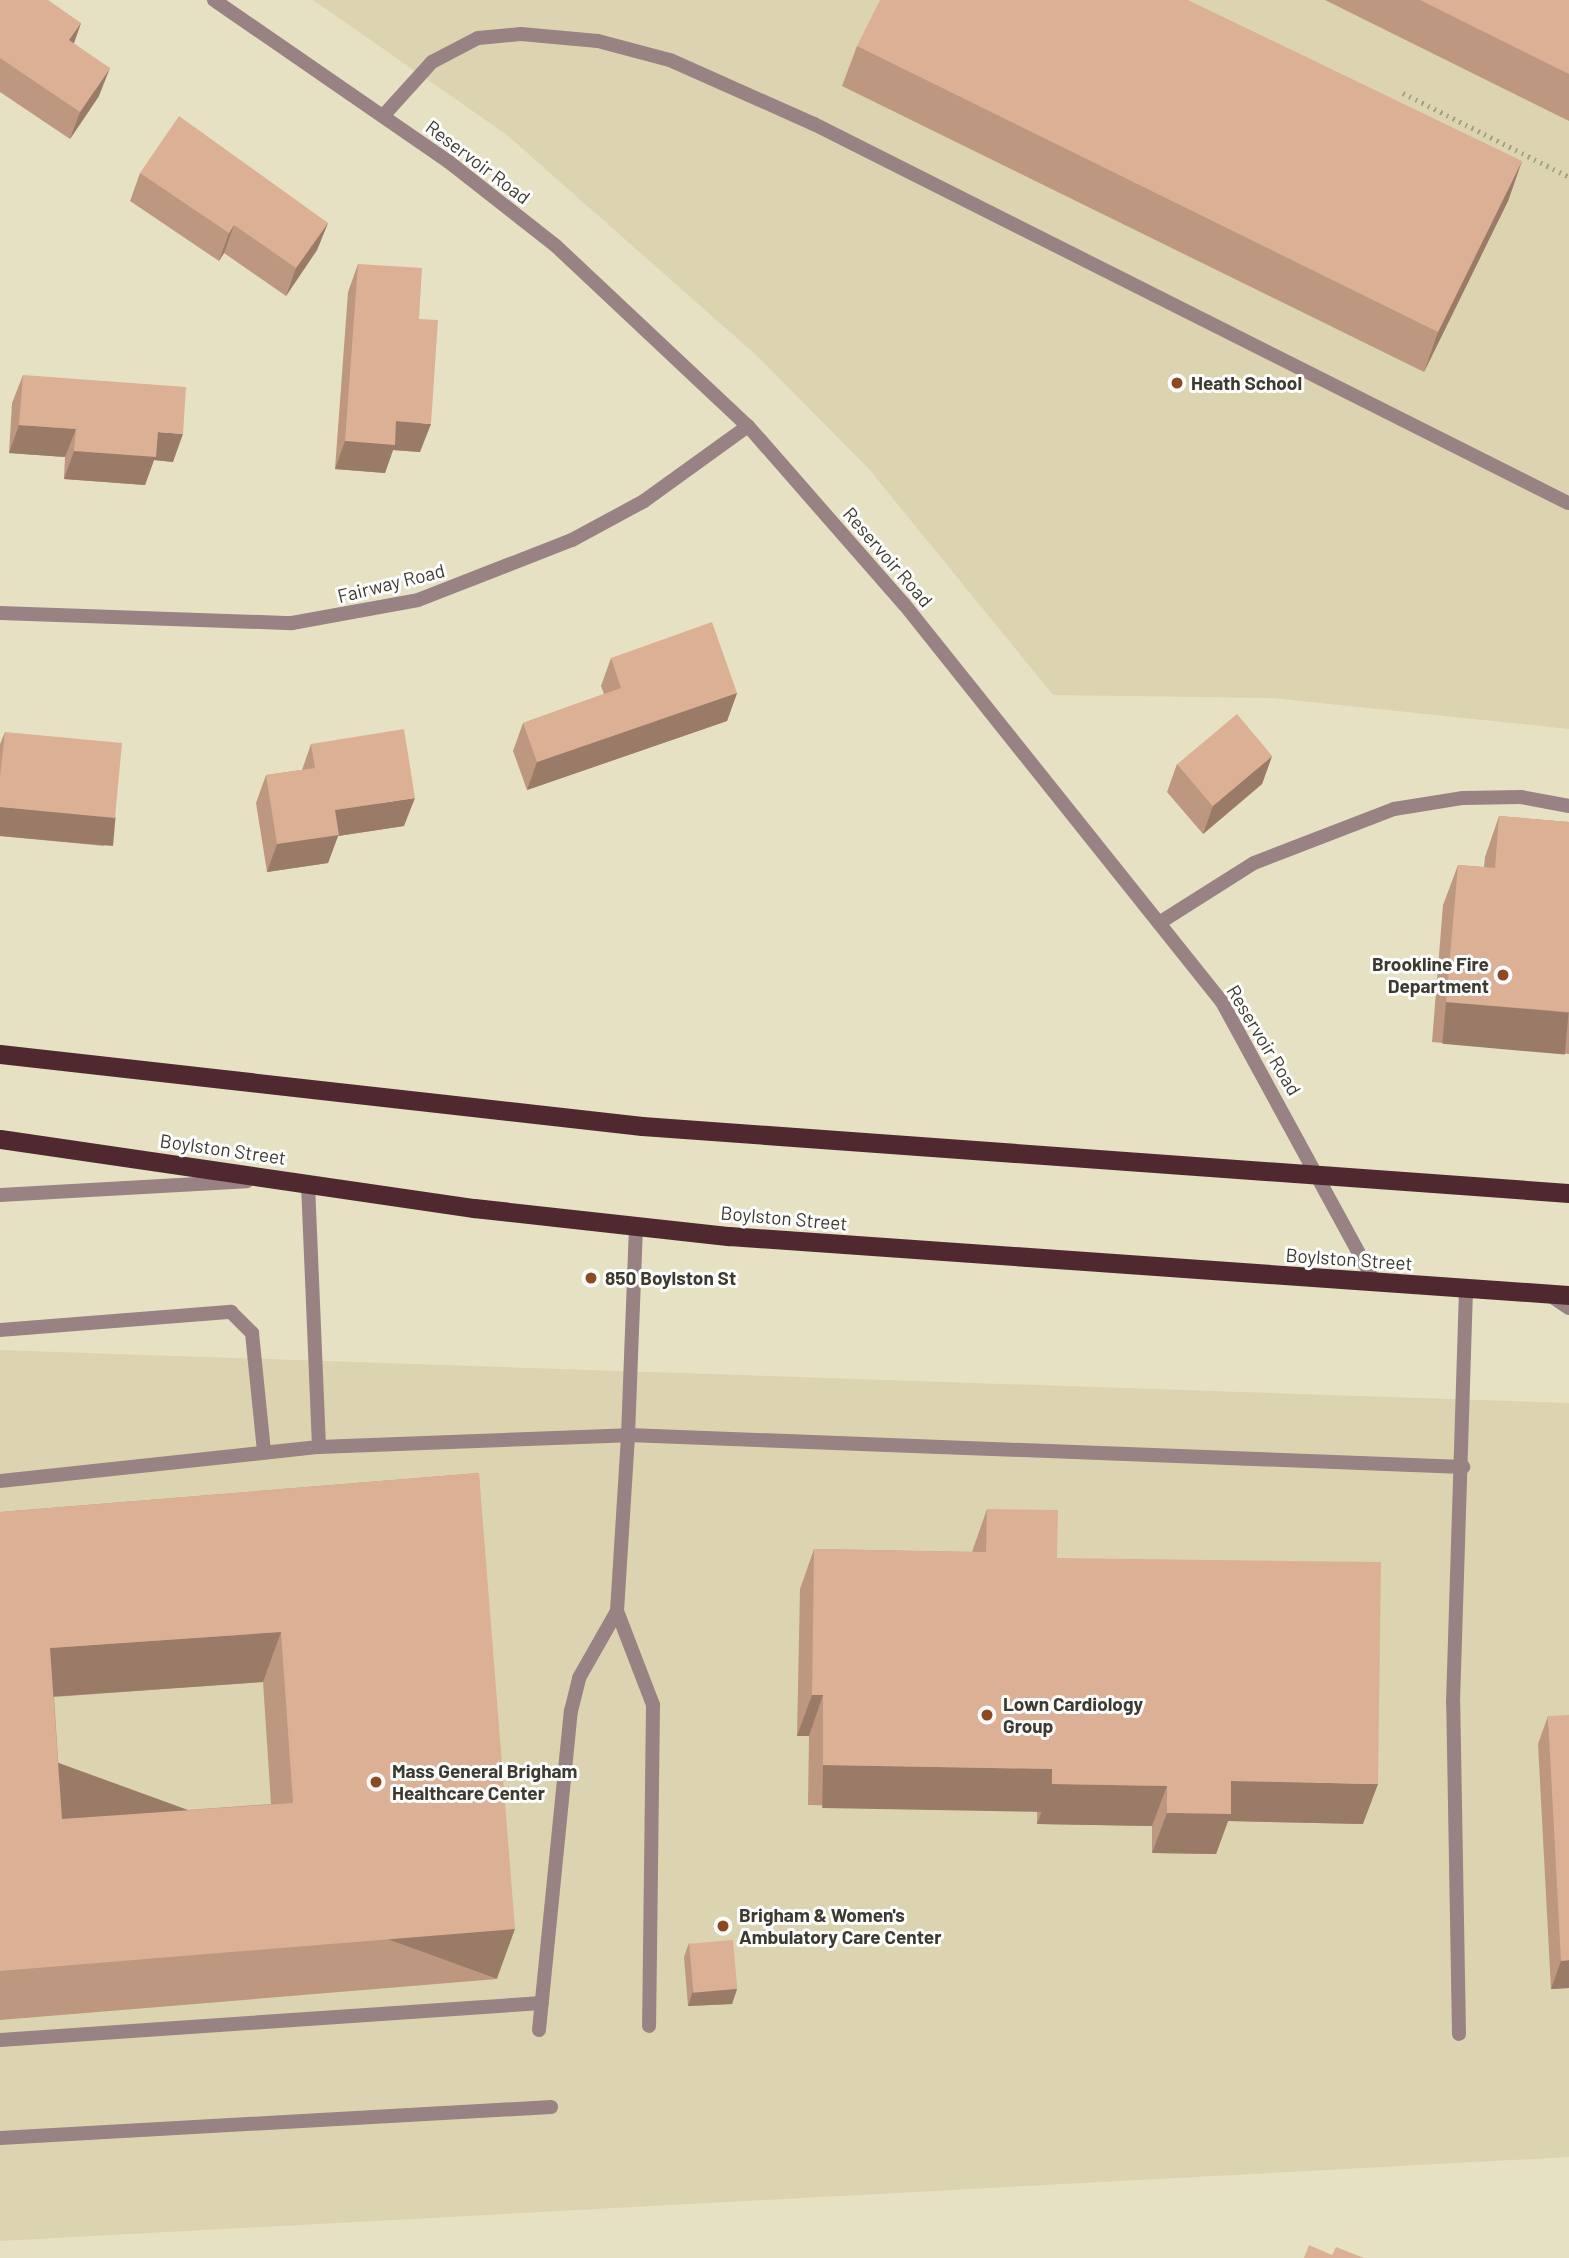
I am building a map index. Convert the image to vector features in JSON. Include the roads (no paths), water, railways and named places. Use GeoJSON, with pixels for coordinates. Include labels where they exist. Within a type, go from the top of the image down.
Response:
{"type":"FeatureCollection","features":[{"type":"Feature","properties":{"kind":"highway"},"geometry":{"type":"LineString","coordinates":[[0,1054],[642,1126],[1569,1193]]}},
{"type":"Feature","properties":{"kind":"highway","name":"Boylston Street"},"geometry":{"type":"LineString","coordinates":[[0,1139],[308,1184],[636,1227],[1375,1283],[1569,1295]]}},
{"type":"Feature","properties":{"kind":"street","name":"Reservoir Road"},"geometry":{"type":"LineString","coordinates":[[214,0],[383,116],[556,246],[748,426],[904,604],[1231,1015],[1375,1283]]}},
{"type":"Feature","properties":{"kind":"street"},"geometry":{"type":"LineString","coordinates":[[383,116],[432,62],[486,36],[598,41],[670,60],[814,124],[1568,503]]}},
{"type":"Feature","properties":{"kind":"street","name":"Fairway Road"},"geometry":{"type":"LineString","coordinates":[[0,613],[292,623],[418,600],[572,540],[644,501],[748,426]]}},
{"type":"Feature","properties":{"kind":"street"},"geometry":{"type":"LineString","coordinates":[[1159,923],[1254,863],[1394,809],[1462,798],[1521,797],[1569,806]]}},
{"type":"Feature","properties":{"kind":"street"},"geometry":{"type":"LineString","coordinates":[[0,1195],[273,1179]]}},
{"type":"Feature","properties":{"kind":"street"},"geometry":{"type":"LineString","coordinates":[[308,1184],[319,1447]]}},
{"type":"Feature","properties":{"kind":"street"},"geometry":{"type":"LineString","coordinates":[[539,2030],[573,1700],[617,1611],[628,1435],[636,1227]]}},
{"type":"Feature","properties":{"kind":"street"},"geometry":{"type":"LineString","coordinates":[[1459,2034],[1453,1703],[1463,1467],[1466,1289]]}},
{"type":"Feature","properties":{"kind":"street"},"geometry":{"type":"LineString","coordinates":[[1547,1294],[1569,1308]]}},
{"type":"Feature","properties":{"kind":"street"},"geometry":{"type":"LineString","coordinates":[[0,1330],[231,1311],[252,1333],[264,1452]]}},
{"type":"Feature","properties":{"kind":"street"},"geometry":{"type":"LineString","coordinates":[[0,1481],[319,1447],[628,1435],[1463,1467]]}},
{"type":"Feature","properties":{"kind":"street"},"geometry":{"type":"LineString","coordinates":[[617,1611],[653,1705],[649,2026]]}},
{"type":"Feature","properties":{"kind":"street"},"geometry":{"type":"LineString","coordinates":[[0,2040],[542,2003]]}},
{"type":"Feature","properties":{"kind":"street"},"geometry":{"type":"LineString","coordinates":[[0,2138],[551,2107]]}},
{"type":"Feature","properties":{"kind":"place","name":"Heath School"},"geometry":{"type":"Point","coordinates":[1177,383]}},
{"type":"Feature","properties":{"kind":"place","name":"Brookline Fire Department"},"geometry":{"type":"Point","coordinates":[1503,975]}},
{"type":"Feature","properties":{"kind":"place","name":"850 Boylston St"},"geometry":{"type":"Point","coordinates":[591,1278]}},
{"type":"Feature","properties":{"kind":"place","name":"Lown Cardiology Group"},"geometry":{"type":"Point","coordinates":[987,1715]}},
{"type":"Feature","properties":{"kind":"place","name":"Mass General Brigham Healthcare Center"},"geometry":{"type":"Point","coordinates":[376,1782]}},
{"type":"Feature","properties":{"kind":"place","name":"Brigham & Women's Ambulatory Care Center"},"geometry":{"type":"Point","coordinates":[723,1926]}}]}
